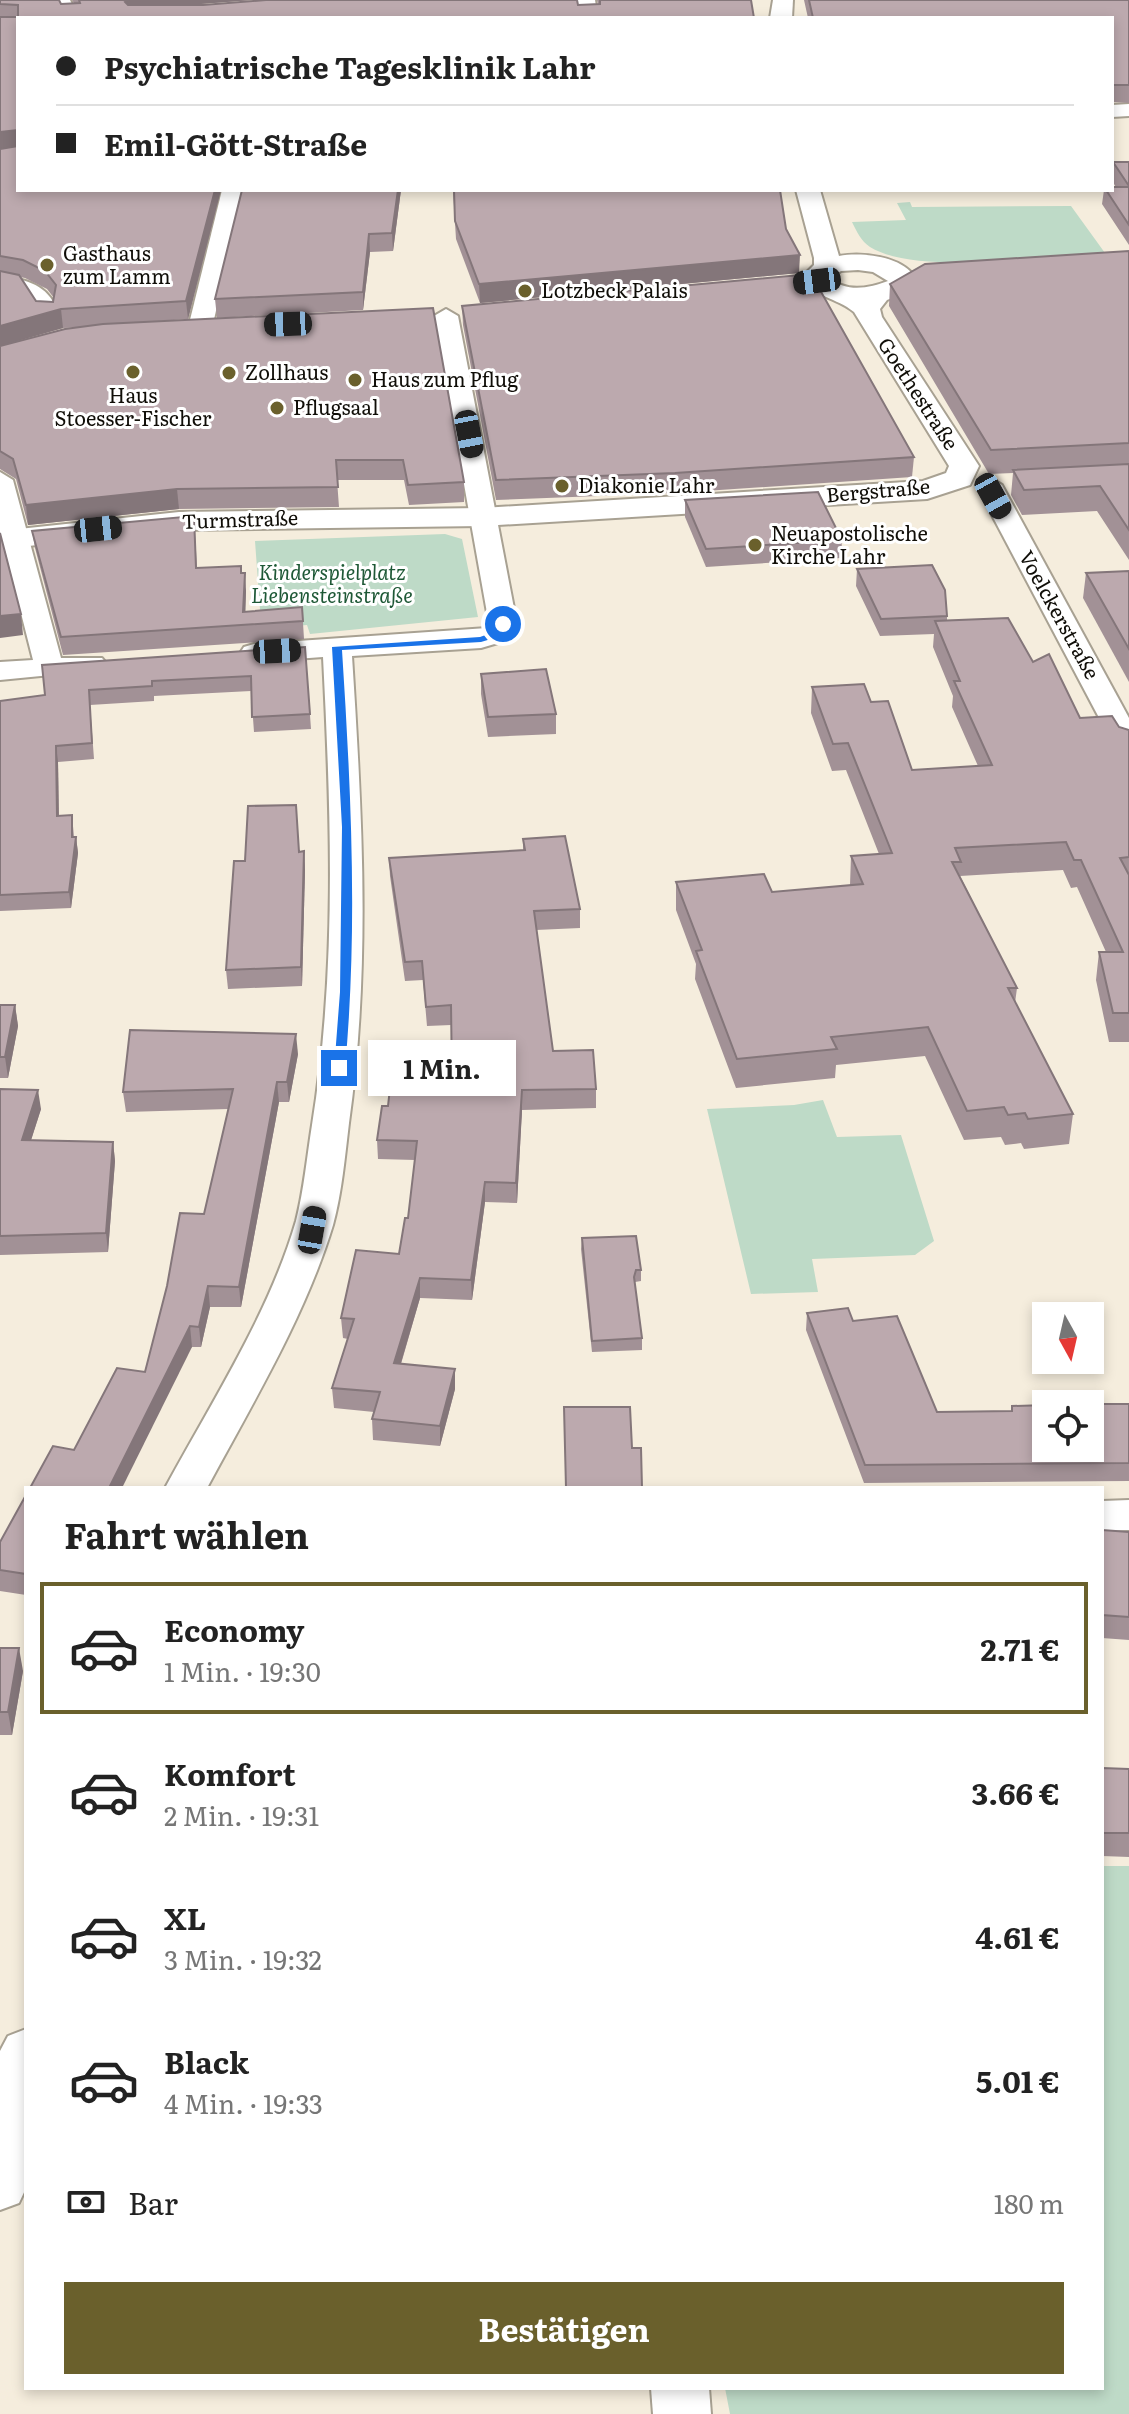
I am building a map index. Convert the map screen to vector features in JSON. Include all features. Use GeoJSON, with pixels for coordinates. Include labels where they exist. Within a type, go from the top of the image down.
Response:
{"type":"FeatureCollection","features":[{"type":"Feature","properties":{"kind":"street"},"geometry":{"type":"LineString","coordinates":[[231,327],[192,329],[232,192]]}},
{"type":"Feature","properties":{"kind":"street"},"geometry":{"type":"LineString","coordinates":[[808,192],[816,271],[828,289],[864,299],[895,289],[914,276],[860,263],[816,271]]}},
{"type":"Feature","properties":{"kind":"street"},"geometry":{"type":"LineString","coordinates":[[0,281],[38,290],[45,299],[51,323]]}},
{"type":"Feature","properties":{"kind":"street","name":"Goethestraße"},"geometry":{"type":"LineString","coordinates":[[864,299],[869,317],[974,482]]}},
{"type":"Feature","properties":{"kind":"street"},"geometry":{"type":"LineString","coordinates":[[232,654],[481,639],[498,634],[503,624],[445,316]]}},
{"type":"Feature","properties":{"kind":"street"},"geometry":{"type":"LineString","coordinates":[[0,480],[8,539],[49,667]]}},
{"type":"Feature","properties":{"kind":"street","name":"Bergstraße"},"geometry":{"type":"LineString","coordinates":[[482,517],[927,490],[974,482],[1018,483]]}},
{"type":"Feature","properties":{"kind":"street","name":"Voelckerstraße"},"geometry":{"type":"LineString","coordinates":[[974,482],[1129,746]]}},
{"type":"Feature","properties":{"kind":"street","name":"Turmstraße"},"geometry":{"type":"LineString","coordinates":[[8,539],[179,521],[482,517]]}},
{"type":"Feature","properties":{"kind":"street"},"geometry":{"type":"LineString","coordinates":[[187,1486],[243,1384],[312,1230],[337,1093],[346,992],[348,827],[337,647]]}},
{"type":"Feature","properties":{"kind":"street"},"geometry":{"type":"LineString","coordinates":[[0,671],[125,662]]}},
{"type":"Feature","properties":{"kind":"street"},"geometry":{"type":"LineString","coordinates":[[1104,1516],[1129,1515]]}},
{"type":"Feature","properties":{"kind":"street"},"geometry":{"type":"LineString","coordinates":[[0,2186],[24,2061]]}},
{"type":"Feature","properties":{"kind":"street"},"geometry":{"type":"LineString","coordinates":[[680,2390],[682,2414]]}},
{"type":"Feature","properties":{"kind":"green space"},"geometry":{"type":"Polygon","coordinates":[[[910,202],[912,207],[1071,206],[1105,253],[984,262],[919,261],[891,256],[870,247],[852,222],[906,220],[897,203],[910,202]]]}},
{"type":"Feature","properties":{"kind":"green space","name":"Kinderspielplatz Liebensteinstraße"},"geometry":{"type":"Polygon","coordinates":[[[445,534],[462,539],[478,617],[310,634],[307,625],[282,627],[262,637],[255,541],[445,534]]]}},
{"type":"Feature","properties":{"kind":"green space"},"geometry":{"type":"Polygon","coordinates":[[[823,1100],[837,1137],[901,1135],[934,1241],[915,1255],[812,1259],[818,1292],[751,1294],[707,1109],[794,1105],[823,1100]]]}},
{"type":"Feature","properties":{"kind":"green space"},"geometry":{"type":"Polygon","coordinates":[[[1104,1866],[1129,1866],[1129,2414],[730,2414],[725,2390],[1104,2390],[1104,1866]]]}},
{"type":"Feature","properties":{"kind":"building"},"geometry":{"type":"Polygon","coordinates":[[[0,0],[59,0],[61,4],[80,3],[79,0],[128,0],[125,2],[128,5],[203,5],[266,0],[577,0],[578,5],[600,4],[600,0],[751,0],[754,16],[18,16],[18,5],[0,4],[0,0]]]}},
{"type":"Feature","properties":{"kind":"building"},"geometry":{"type":"Polygon","coordinates":[[[809,0],[1129,0],[1129,85],[1114,85],[1114,16],[813,16],[809,0]]]}},
{"type":"Feature","properties":{"kind":"building"},"geometry":{"type":"Polygon","coordinates":[[[0,17],[16,17],[16,130],[0,132],[0,17]]]}},
{"type":"Feature","properties":{"kind":"building"},"geometry":{"type":"Polygon","coordinates":[[[16,146],[16,192],[214,192],[186,301],[61,309],[0,326],[0,271],[19,275],[36,301],[53,302],[56,285],[45,271],[23,260],[0,256],[0,149],[16,146]]]}},
{"type":"Feature","properties":{"kind":"building"},"geometry":{"type":"Polygon","coordinates":[[[1114,162],[1129,162],[1129,186],[1114,164],[1114,162]]]}},
{"type":"Feature","properties":{"kind":"building"},"geometry":{"type":"Polygon","coordinates":[[[1114,187],[1129,187],[1129,225],[1107,192],[1114,192],[1114,187]]]}},
{"type":"Feature","properties":{"kind":"building"},"geometry":{"type":"Polygon","coordinates":[[[242,192],[398,192],[392,233],[369,234],[363,292],[215,299],[242,192]]]}},
{"type":"Feature","properties":{"kind":"building"},"geometry":{"type":"Polygon","coordinates":[[[454,192],[780,192],[786,229],[800,255],[479,284],[455,221],[454,192]]]}},
{"type":"Feature","properties":{"kind":"building"},"geometry":{"type":"Polygon","coordinates":[[[1129,251],[1129,443],[991,450],[890,284],[925,264],[1129,251]]]}},
{"type":"Feature","properties":{"kind":"building"},"geometry":{"type":"Polygon","coordinates":[[[811,274],[914,457],[675,473],[496,480],[462,306],[811,274]]]}},
{"type":"Feature","properties":{"kind":"building"},"geometry":{"type":"Polygon","coordinates":[[[433,308],[464,482],[408,485],[403,460],[336,460],[338,487],[177,489],[26,505],[13,459],[0,451],[0,346],[65,329],[103,324],[433,308]]]}},
{"type":"Feature","properties":{"kind":"building"},"geometry":{"type":"Polygon","coordinates":[[[1129,464],[1129,530],[1100,486],[1024,490],[1013,470],[1129,464]]]}},
{"type":"Feature","properties":{"kind":"building"},"geometry":{"type":"Polygon","coordinates":[[[818,492],[842,540],[706,549],[685,500],[818,492]]]}},
{"type":"Feature","properties":{"kind":"building"},"geometry":{"type":"Polygon","coordinates":[[[194,516],[196,568],[241,566],[241,573],[245,573],[243,612],[302,607],[303,621],[61,637],[32,531],[194,516]]]}},
{"type":"Feature","properties":{"kind":"building"},"geometry":{"type":"Polygon","coordinates":[[[0,533],[21,614],[0,616],[0,533]]]}},
{"type":"Feature","properties":{"kind":"building"},"geometry":{"type":"Polygon","coordinates":[[[932,565],[945,590],[947,616],[881,619],[857,569],[932,565]]]}},
{"type":"Feature","properties":{"kind":"building"},"geometry":{"type":"Polygon","coordinates":[[[1129,571],[1129,649],[1086,573],[1129,571]]]}},
{"type":"Feature","properties":{"kind":"building"},"geometry":{"type":"Polygon","coordinates":[[[1008,618],[1033,662],[1049,654],[1080,718],[1112,716],[1119,727],[1129,730],[1129,857],[1120,858],[1129,875],[1129,1013],[1113,1013],[1099,952],[1123,952],[1081,860],[1074,860],[1066,842],[955,848],[961,862],[952,862],[1017,988],[1008,988],[1073,1114],[1028,1119],[1025,1113],[1008,1115],[1004,1107],[967,1111],[928,1027],[831,1037],[837,1049],[737,1059],[696,951],[702,950],[676,882],[764,874],[772,892],[863,884],[851,856],[892,853],[848,743],[833,744],[812,687],[864,684],[871,702],[888,701],[912,770],[992,765],[954,681],[960,681],[935,621],[1008,618]]]}},
{"type":"Feature","properties":{"kind":"building"},"geometry":{"type":"Polygon","coordinates":[[[305,647],[310,714],[252,717],[251,676],[152,681],[152,686],[89,690],[92,743],[56,746],[57,816],[72,815],[72,837],[76,837],[69,892],[0,895],[0,701],[45,695],[42,665],[305,647]]]}},
{"type":"Feature","properties":{"kind":"building"},"geometry":{"type":"Polygon","coordinates":[[[546,669],[556,714],[488,717],[481,674],[546,669]]]}},
{"type":"Feature","properties":{"kind":"building"},"geometry":{"type":"Polygon","coordinates":[[[296,805],[299,852],[304,851],[301,967],[226,970],[234,861],[245,861],[248,806],[296,805]]]}},
{"type":"Feature","properties":{"kind":"building"},"geometry":{"type":"Polygon","coordinates":[[[565,836],[580,909],[534,911],[553,1051],[593,1050],[596,1089],[522,1090],[516,1183],[485,1182],[471,1280],[420,1278],[394,1363],[455,1369],[440,1426],[372,1419],[380,1392],[332,1388],[354,1319],[341,1318],[356,1250],[399,1254],[405,1218],[408,1218],[417,1141],[377,1140],[382,1106],[388,1106],[391,1079],[452,1080],[451,1005],[426,1007],[422,961],[405,962],[389,858],[525,850],[523,839],[565,836]]]}},
{"type":"Feature","properties":{"kind":"building"},"geometry":{"type":"Polygon","coordinates":[[[0,1005],[15,1005],[5,1057],[0,1057],[0,1005]]]}},
{"type":"Feature","properties":{"kind":"building"},"geometry":{"type":"Polygon","coordinates":[[[130,1030],[296,1034],[287,1082],[277,1082],[239,1287],[208,1286],[199,1327],[190,1326],[110,1486],[31,1486],[53,1446],[74,1450],[117,1368],[145,1372],[167,1286],[180,1213],[204,1214],[233,1089],[123,1092],[130,1030]]]}},
{"type":"Feature","properties":{"kind":"building"},"geometry":{"type":"Polygon","coordinates":[[[0,1089],[38,1090],[22,1140],[113,1142],[106,1233],[0,1236],[0,1089]]]}},
{"type":"Feature","properties":{"kind":"building"},"geometry":{"type":"Polygon","coordinates":[[[636,1236],[641,1270],[636,1270],[634,1277],[642,1338],[592,1341],[582,1238],[636,1236]]]}},
{"type":"Feature","properties":{"kind":"building"},"geometry":{"type":"Polygon","coordinates":[[[848,1308],[853,1321],[897,1316],[937,1412],[1012,1411],[1012,1406],[1032,1405],[1032,1462],[1104,1462],[1104,1404],[1129,1404],[1129,1463],[865,1465],[807,1313],[848,1308]]]}},
{"type":"Feature","properties":{"kind":"building"},"geometry":{"type":"Polygon","coordinates":[[[564,1407],[630,1407],[632,1448],[641,1448],[642,1486],[566,1486],[564,1407]]]}},
{"type":"Feature","properties":{"kind":"building"},"geometry":{"type":"Polygon","coordinates":[[[24,1499],[24,1574],[0,1570],[0,1542],[24,1499]]]}},
{"type":"Feature","properties":{"kind":"building"},"geometry":{"type":"Polygon","coordinates":[[[1104,1530],[1129,1532],[1129,1617],[1104,1615],[1104,1530]]]}},
{"type":"Feature","properties":{"kind":"building"},"geometry":{"type":"Polygon","coordinates":[[[0,1648],[19,1648],[8,1712],[0,1712],[0,1648]]]}},
{"type":"Feature","properties":{"kind":"building"},"geometry":{"type":"Polygon","coordinates":[[[1104,1768],[1129,1769],[1129,1833],[1104,1833],[1104,1768]]]}},
{"type":"Feature","properties":{"kind":"place","name":"Gasthaus zum Lamm"},"geometry":{"type":"Point","coordinates":[47,265]}},
{"type":"Feature","properties":{"kind":"place","name":"Lotzbeck Palais"},"geometry":{"type":"Point","coordinates":[525,291]}},
{"type":"Feature","properties":{"kind":"place","name":"Haus Stoesser-Fischer"},"geometry":{"type":"Point","coordinates":[133,372]}},
{"type":"Feature","properties":{"kind":"place","name":"Zollhaus"},"geometry":{"type":"Point","coordinates":[229,373]}},
{"type":"Feature","properties":{"kind":"place","name":"Haus zum Pflug"},"geometry":{"type":"Point","coordinates":[355,380]}},
{"type":"Feature","properties":{"kind":"place","name":"Pflugsaal"},"geometry":{"type":"Point","coordinates":[277,408]}},
{"type":"Feature","properties":{"kind":"place","name":"Diakonie Lahr"},"geometry":{"type":"Point","coordinates":[562,486]}},
{"type":"Feature","properties":{"kind":"place","name":"Neuapostolische Kirche Lahr"},"geometry":{"type":"Point","coordinates":[755,545]}},
{"type":"Feature","properties":{"kind":"route"},"geometry":{"type":"LineString","coordinates":[[339,1068],[346,992],[348,827],[337,647],[481,639],[498,634],[503,624]]}}]}
